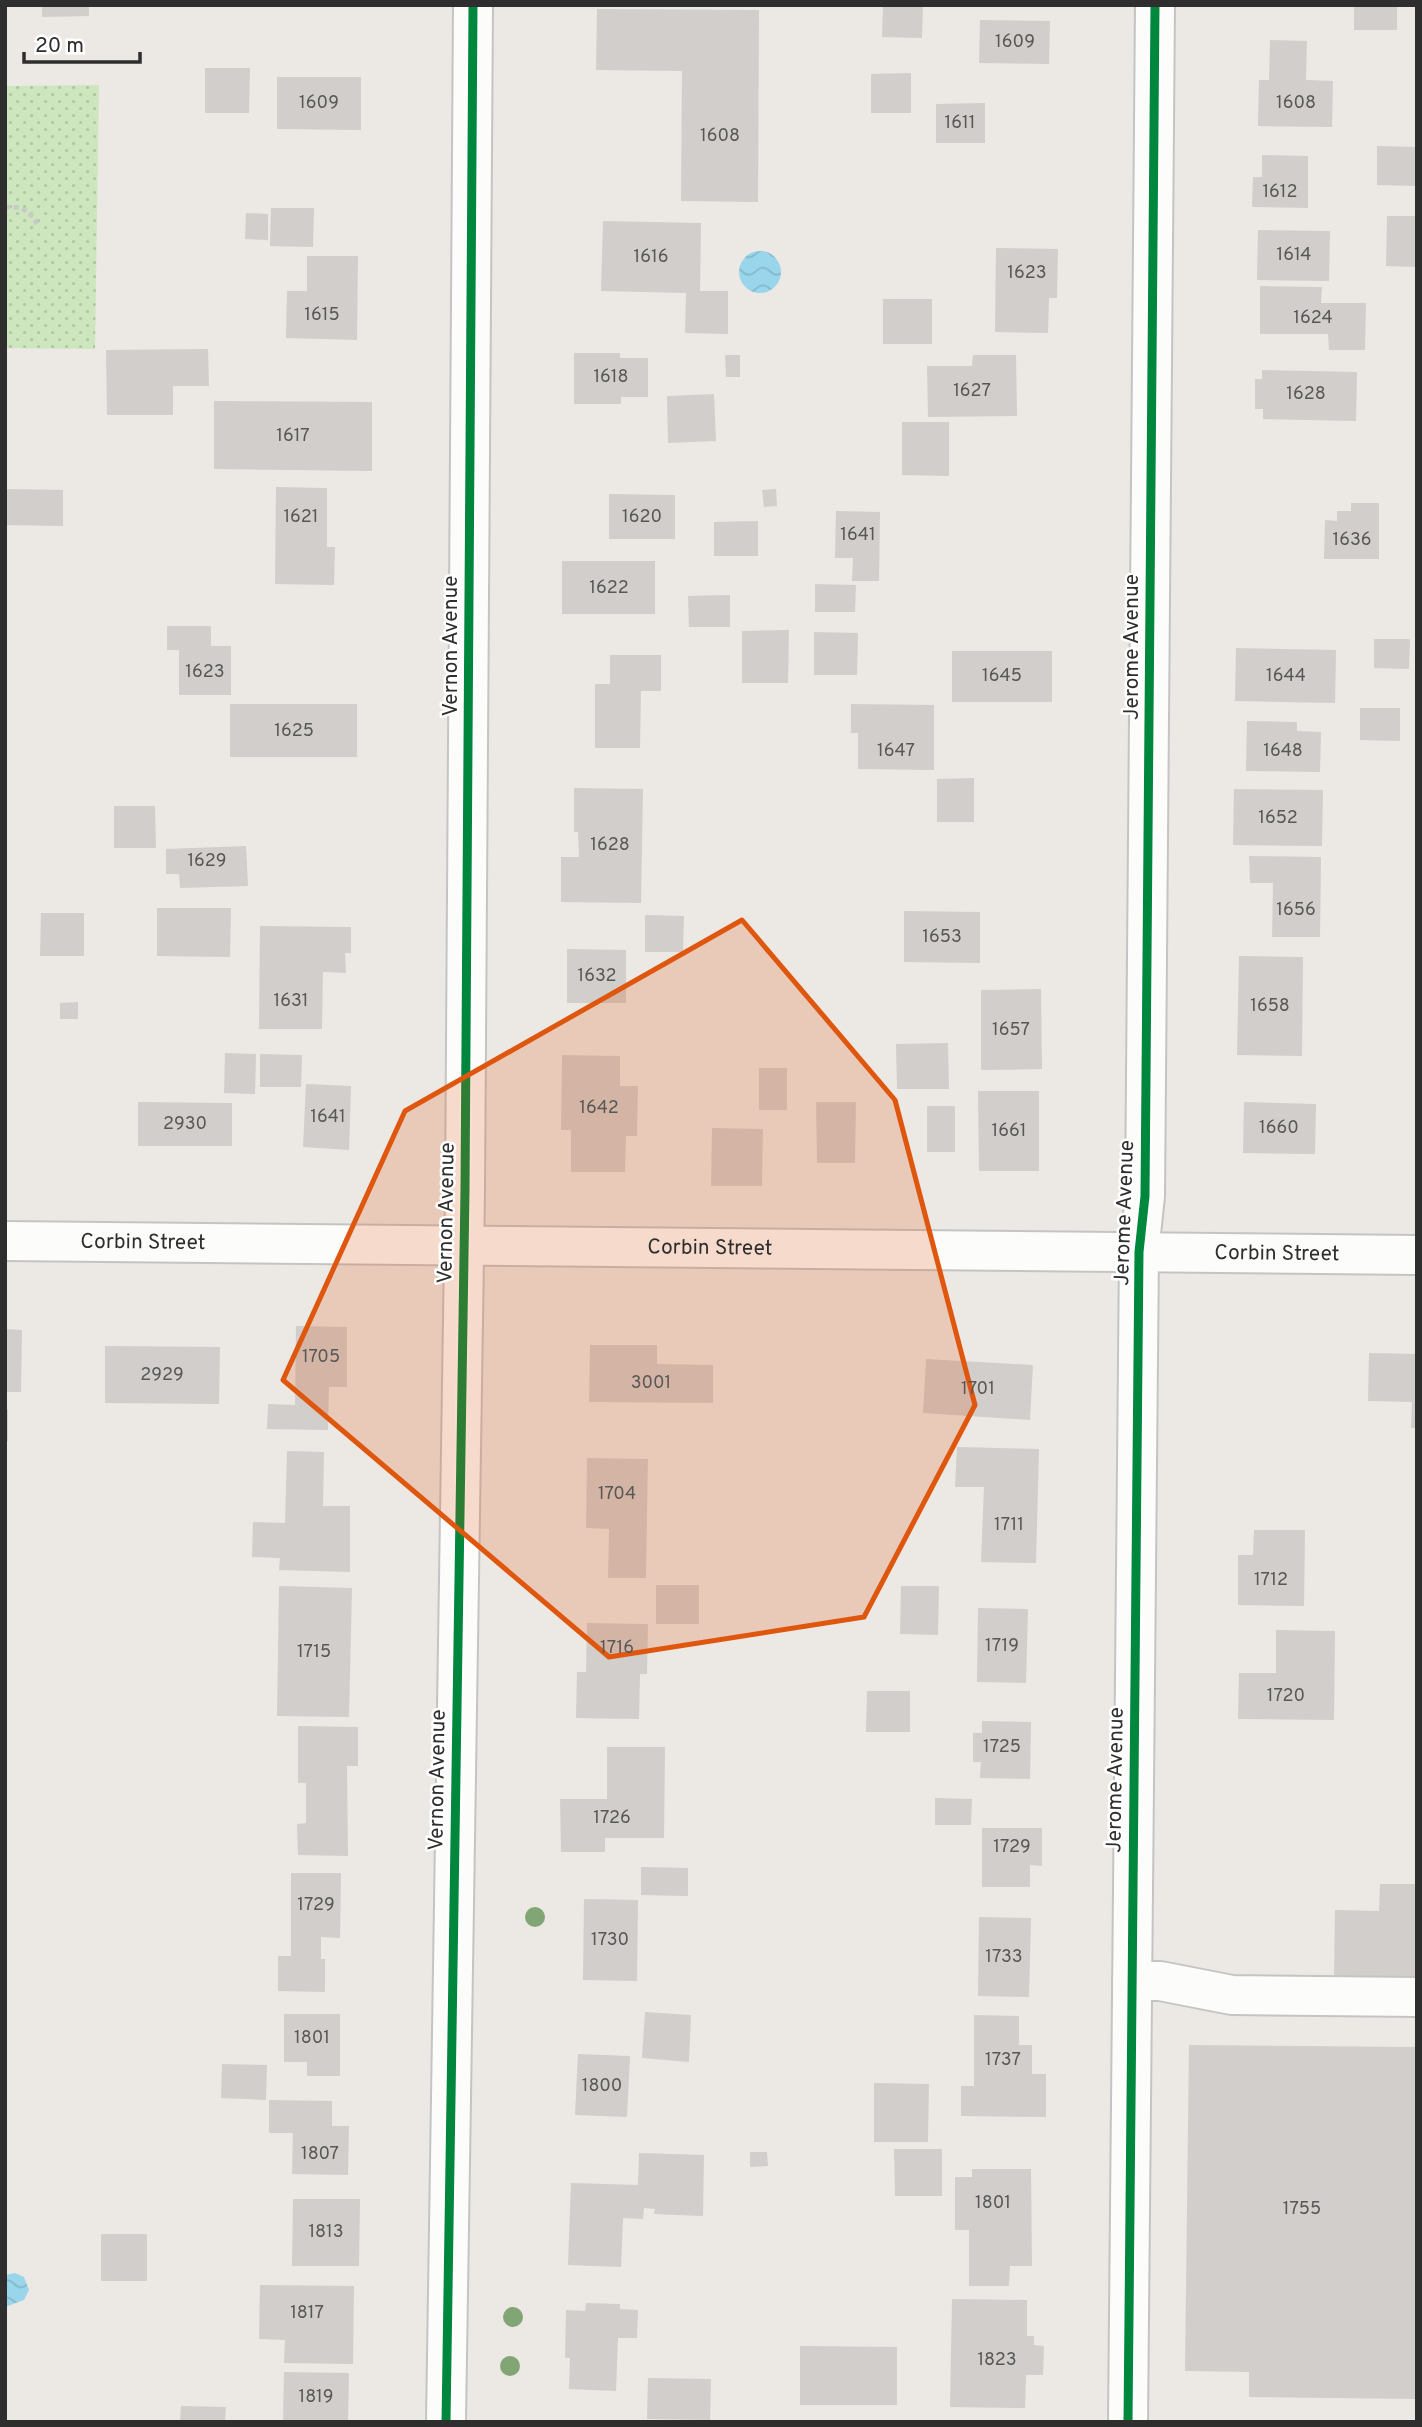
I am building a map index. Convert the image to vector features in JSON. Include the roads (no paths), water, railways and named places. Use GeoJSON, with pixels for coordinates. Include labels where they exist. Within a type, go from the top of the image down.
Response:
{"type":"FeatureCollection","features":[{"type":"Feature","properties":{"kind":"street","name":"Vernon Avenue"},"geometry":{"type":"LineString","coordinates":[[446,2422],[464,1244],[473,5]]}},
{"type":"Feature","properties":{"kind":"street","name":"Jerome Avenue"},"geometry":{"type":"LineString","coordinates":[[1128,2422],[1139,1252],[1145,1196],[1155,5]]}},
{"type":"Feature","properties":{"kind":"street","name":"Corbin Street"},"geometry":{"type":"LineString","coordinates":[[5,1241],[1417,1255]]}},
{"type":"Feature","properties":{"kind":"street"},"geometry":{"type":"LineString","coordinates":[[1132,1981],[1160,1981],[1232,1995],[1417,1997]]}},
{"type":"Feature","properties":{"kind":"water"},"geometry":{"type":"Polygon","coordinates":[[[760,251],[775,257],[781,272],[775,287],[760,293],[745,287],[739,272],[745,257],[760,251]]]}},
{"type":"Feature","properties":{"kind":"water"},"geometry":{"type":"Polygon","coordinates":[[[15,2273],[24,2277],[29,2290],[24,2300],[5,2307],[5,2275],[15,2273]]]}}]}
